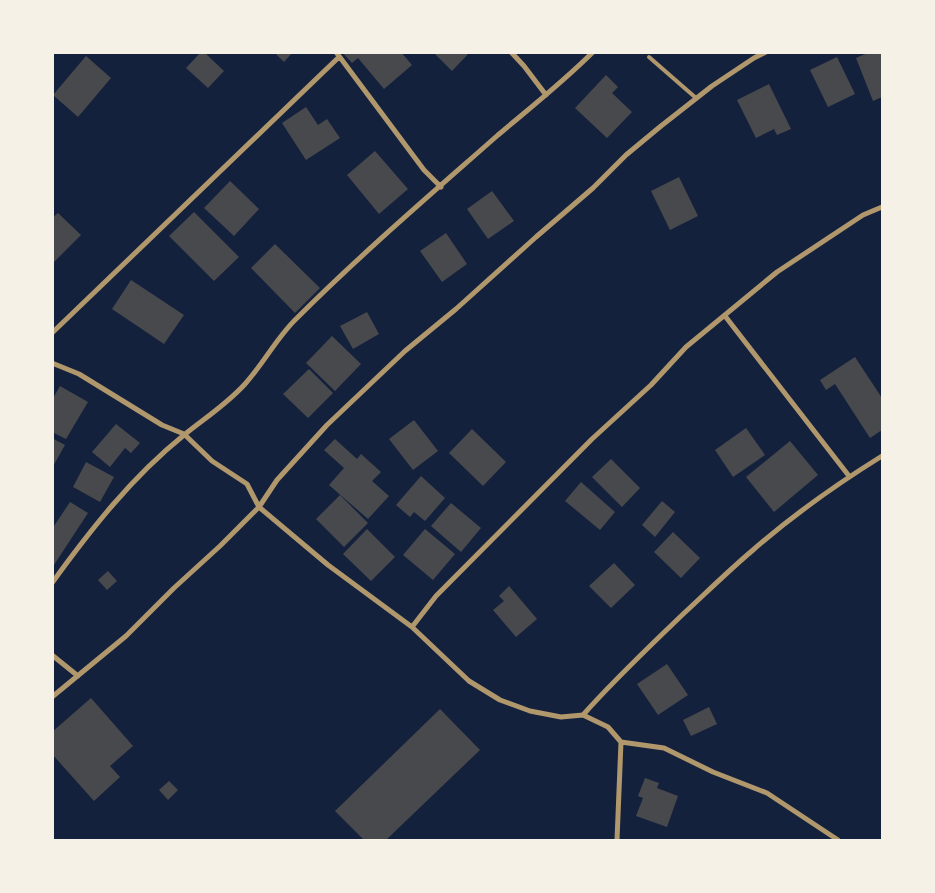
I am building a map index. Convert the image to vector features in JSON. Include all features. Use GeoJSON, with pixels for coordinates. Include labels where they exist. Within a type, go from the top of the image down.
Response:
{"type":"FeatureCollection","features":[{"type":"Feature","properties":{"kind":"street"},"geometry":{"type":"LineString","coordinates":[[511,52],[546,95]]}},
{"type":"Feature","properties":{"kind":"street"},"geometry":{"type":"LineString","coordinates":[[52,583],[78,546],[111,506],[148,467],[184,434],[215,413],[246,384],[271,349],[296,319],[371,248],[593,52]]}},
{"type":"Feature","properties":{"kind":"street"},"geometry":{"type":"LineString","coordinates":[[52,697],[126,636],[258,507],[277,480],[363,390],[405,351],[456,310],[536,236],[593,188],[626,155],[696,98],[754,58],[766,52]]}},
{"type":"Feature","properties":{"kind":"street"},"geometry":{"type":"LineString","coordinates":[[52,333],[338,55],[424,170],[440,187]]}},
{"type":"Feature","properties":{"kind":"street"},"geometry":{"type":"LineString","coordinates":[[412,627],[436,596],[561,470],[651,385],[686,347],[777,272],[863,215],[882,207]]}},
{"type":"Feature","properties":{"kind":"street"},"geometry":{"type":"LineString","coordinates":[[725,316],[849,476]]}},
{"type":"Feature","properties":{"kind":"street"},"geometry":{"type":"LineString","coordinates":[[52,363],[79,374],[162,425],[184,434],[212,461],[248,484],[258,507],[328,565],[412,627],[469,681],[500,700],[530,711],[561,717],[584,715],[608,728],[621,742],[664,748],[712,772],[767,794],[838,840]]}},
{"type":"Feature","properties":{"kind":"street"},"geometry":{"type":"LineString","coordinates":[[584,715],[605,690],[633,662],[753,550],[849,476],[882,456]]}},
{"type":"Feature","properties":{"kind":"street"},"geometry":{"type":"LineString","coordinates":[[52,655],[78,676]]}},
{"type":"Feature","properties":{"kind":"street"},"geometry":{"type":"LineString","coordinates":[[617,840],[621,742]]}},
{"type":"Feature","properties":{"kind":"lane"},"geometry":{"type":"LineString","coordinates":[[649,57],[696,98]]}},
{"type":"Feature","properties":{"kind":"building"},"geometry":{"type":"Polygon","coordinates":[[[201,52],[204,52],[224,71],[208,88],[186,68],[201,52]]]}},
{"type":"Feature","properties":{"kind":"building"},"geometry":{"type":"Polygon","coordinates":[[[274,52],[293,52],[284,62],[274,52]]]}},
{"type":"Feature","properties":{"kind":"building"},"geometry":{"type":"Polygon","coordinates":[[[342,52],[401,52],[412,65],[384,89],[358,58],[352,63],[342,52]]]}},
{"type":"Feature","properties":{"kind":"building"},"geometry":{"type":"Polygon","coordinates":[[[433,52],[470,52],[452,71],[433,52]]]}},
{"type":"Feature","properties":{"kind":"building"},"geometry":{"type":"Polygon","coordinates":[[[870,52],[882,52],[882,97],[873,101],[856,58],[870,52]]]}},
{"type":"Feature","properties":{"kind":"building"},"geometry":{"type":"Polygon","coordinates":[[[86,56],[111,78],[78,117],[53,95],[86,56]]]}},
{"type":"Feature","properties":{"kind":"building"},"geometry":{"type":"Polygon","coordinates":[[[837,57],[855,94],[828,107],[810,70],[837,57]]]}},
{"type":"Feature","properties":{"kind":"building"},"geometry":{"type":"Polygon","coordinates":[[[606,75],[618,87],[612,93],[632,112],[607,138],[575,108],[606,75]]]}},
{"type":"Feature","properties":{"kind":"building"},"geometry":{"type":"Polygon","coordinates":[[[769,84],[791,129],[777,135],[774,129],[756,138],[737,100],[769,84]]]}},
{"type":"Feature","properties":{"kind":"building"},"geometry":{"type":"Polygon","coordinates":[[[306,107],[318,125],[327,119],[340,138],[306,160],[282,123],[306,107]]]}},
{"type":"Feature","properties":{"kind":"building"},"geometry":{"type":"Polygon","coordinates":[[[375,151],[408,189],[379,214],[347,175],[375,151]]]}},
{"type":"Feature","properties":{"kind":"building"},"geometry":{"type":"Polygon","coordinates":[[[679,177],[698,216],[670,230],[651,191],[679,177]]]}},
{"type":"Feature","properties":{"kind":"building"},"geometry":{"type":"Polygon","coordinates":[[[230,181],[259,209],[234,236],[204,208],[230,181]]]}},
{"type":"Feature","properties":{"kind":"building"},"geometry":{"type":"Polygon","coordinates":[[[492,191],[514,221],[488,239],[467,209],[492,191]]]}},
{"type":"Feature","properties":{"kind":"building"},"geometry":{"type":"Polygon","coordinates":[[[194,212],[239,257],[214,281],[169,236],[194,212]]]}},
{"type":"Feature","properties":{"kind":"building"},"geometry":{"type":"Polygon","coordinates":[[[58,213],[81,235],[52,264],[52,218],[58,213]]]}},
{"type":"Feature","properties":{"kind":"building"},"geometry":{"type":"Polygon","coordinates":[[[446,233],[467,264],[442,282],[420,251],[446,233]]]}},
{"type":"Feature","properties":{"kind":"building"},"geometry":{"type":"Polygon","coordinates":[[[275,244],[320,288],[295,313],[251,268],[275,244]]]}},
{"type":"Feature","properties":{"kind":"building"},"geometry":{"type":"Polygon","coordinates":[[[131,280],[184,315],[164,344],[112,309],[131,280]]]}},
{"type":"Feature","properties":{"kind":"building"},"geometry":{"type":"Polygon","coordinates":[[[367,312],[379,334],[353,349],[340,326],[367,312]]]}},
{"type":"Feature","properties":{"kind":"building"},"geometry":{"type":"Polygon","coordinates":[[[332,336],[361,364],[335,391],[306,363],[332,336]]]}},
{"type":"Feature","properties":{"kind":"building"},"geometry":{"type":"Polygon","coordinates":[[[855,357],[882,398],[882,430],[870,438],[835,384],[826,390],[820,380],[855,357]]]}},
{"type":"Feature","properties":{"kind":"building"},"geometry":{"type":"Polygon","coordinates":[[[309,369],[333,393],[308,418],[283,394],[309,369]]]}},
{"type":"Feature","properties":{"kind":"building"},"geometry":{"type":"Polygon","coordinates":[[[60,386],[88,402],[66,439],[52,432],[52,400],[60,386]]]}},
{"type":"Feature","properties":{"kind":"building"},"geometry":{"type":"Polygon","coordinates":[[[414,420],[438,451],[413,470],[389,439],[414,420]]]}},
{"type":"Feature","properties":{"kind":"building"},"geometry":{"type":"Polygon","coordinates":[[[116,424],[140,443],[131,453],[125,448],[110,467],[92,452],[116,424]]]}},
{"type":"Feature","properties":{"kind":"building"},"geometry":{"type":"Polygon","coordinates":[[[746,428],[765,455],[733,477],[715,450],[746,428]]]}},
{"type":"Feature","properties":{"kind":"building"},"geometry":{"type":"Polygon","coordinates":[[[472,429],[506,462],[483,486],[449,453],[472,429]]]}},
{"type":"Feature","properties":{"kind":"building"},"geometry":{"type":"Polygon","coordinates":[[[52,438],[65,445],[52,468],[52,438]]]}},
{"type":"Feature","properties":{"kind":"building"},"geometry":{"type":"Polygon","coordinates":[[[335,439],[357,459],[361,454],[381,472],[372,481],[389,496],[368,519],[329,485],[344,468],[324,450],[335,439]]]}},
{"type":"Feature","properties":{"kind":"building"},"geometry":{"type":"Polygon","coordinates":[[[790,441],[818,475],[774,512],[746,477],[790,441]]]}},
{"type":"Feature","properties":{"kind":"building"},"geometry":{"type":"Polygon","coordinates":[[[611,459],[640,488],[622,507],[592,477],[611,459]]]}},
{"type":"Feature","properties":{"kind":"building"},"geometry":{"type":"Polygon","coordinates":[[[86,462],[114,477],[100,502],[73,487],[86,462]]]}},
{"type":"Feature","properties":{"kind":"building"},"geometry":{"type":"Polygon","coordinates":[[[421,476],[445,498],[425,521],[414,512],[410,517],[396,505],[421,476]]]}},
{"type":"Feature","properties":{"kind":"building"},"geometry":{"type":"Polygon","coordinates":[[[581,482],[615,512],[600,530],[565,501],[581,482]]]}},
{"type":"Feature","properties":{"kind":"building"},"geometry":{"type":"Polygon","coordinates":[[[340,495],[368,523],[344,547],[316,519],[340,495]]]}},
{"type":"Feature","properties":{"kind":"building"},"geometry":{"type":"Polygon","coordinates":[[[662,501],[675,512],[655,537],[642,525],[662,501]]]}},
{"type":"Feature","properties":{"kind":"building"},"geometry":{"type":"Polygon","coordinates":[[[70,502],[88,513],[52,568],[52,529],[70,502]]]}},
{"type":"Feature","properties":{"kind":"building"},"geometry":{"type":"Polygon","coordinates":[[[451,503],[481,528],[461,552],[431,526],[451,503]]]}},
{"type":"Feature","properties":{"kind":"building"},"geometry":{"type":"Polygon","coordinates":[[[367,529],[395,557],[371,581],[343,554],[367,529]]]}},
{"type":"Feature","properties":{"kind":"building"},"geometry":{"type":"Polygon","coordinates":[[[425,529],[455,554],[433,580],[403,555],[425,529]]]}},
{"type":"Feature","properties":{"kind":"building"},"geometry":{"type":"Polygon","coordinates":[[[673,532],[700,558],[681,578],[654,552],[673,532]]]}},
{"type":"Feature","properties":{"kind":"building"},"geometry":{"type":"Polygon","coordinates":[[[614,563],[635,585],[611,608],[589,586],[614,563]]]}},
{"type":"Feature","properties":{"kind":"building"},"geometry":{"type":"Polygon","coordinates":[[[108,571],[117,581],[107,590],[98,580],[108,571]]]}},
{"type":"Feature","properties":{"kind":"building"},"geometry":{"type":"Polygon","coordinates":[[[509,586],[537,619],[516,637],[493,610],[504,601],[499,596],[509,586]]]}},
{"type":"Feature","properties":{"kind":"building"},"geometry":{"type":"Polygon","coordinates":[[[667,664],[688,695],[658,715],[637,684],[667,664]]]}},
{"type":"Feature","properties":{"kind":"building"},"geometry":{"type":"Polygon","coordinates":[[[91,698],[133,746],[110,766],[120,777],[94,801],[52,754],[52,732],[91,698]]]}},
{"type":"Feature","properties":{"kind":"building"},"geometry":{"type":"Polygon","coordinates":[[[709,707],[717,724],[691,736],[683,720],[709,707]]]}},
{"type":"Feature","properties":{"kind":"building"},"geometry":{"type":"Polygon","coordinates":[[[440,709],[480,750],[386,840],[364,840],[335,811],[440,709]]]}},
{"type":"Feature","properties":{"kind":"building"},"geometry":{"type":"Polygon","coordinates":[[[645,778],[659,783],[657,788],[678,796],[667,827],[636,816],[643,798],[638,796],[645,778]]]}},
{"type":"Feature","properties":{"kind":"building"},"geometry":{"type":"Polygon","coordinates":[[[169,781],[178,790],[168,800],[159,790],[169,781]]]}}]}
